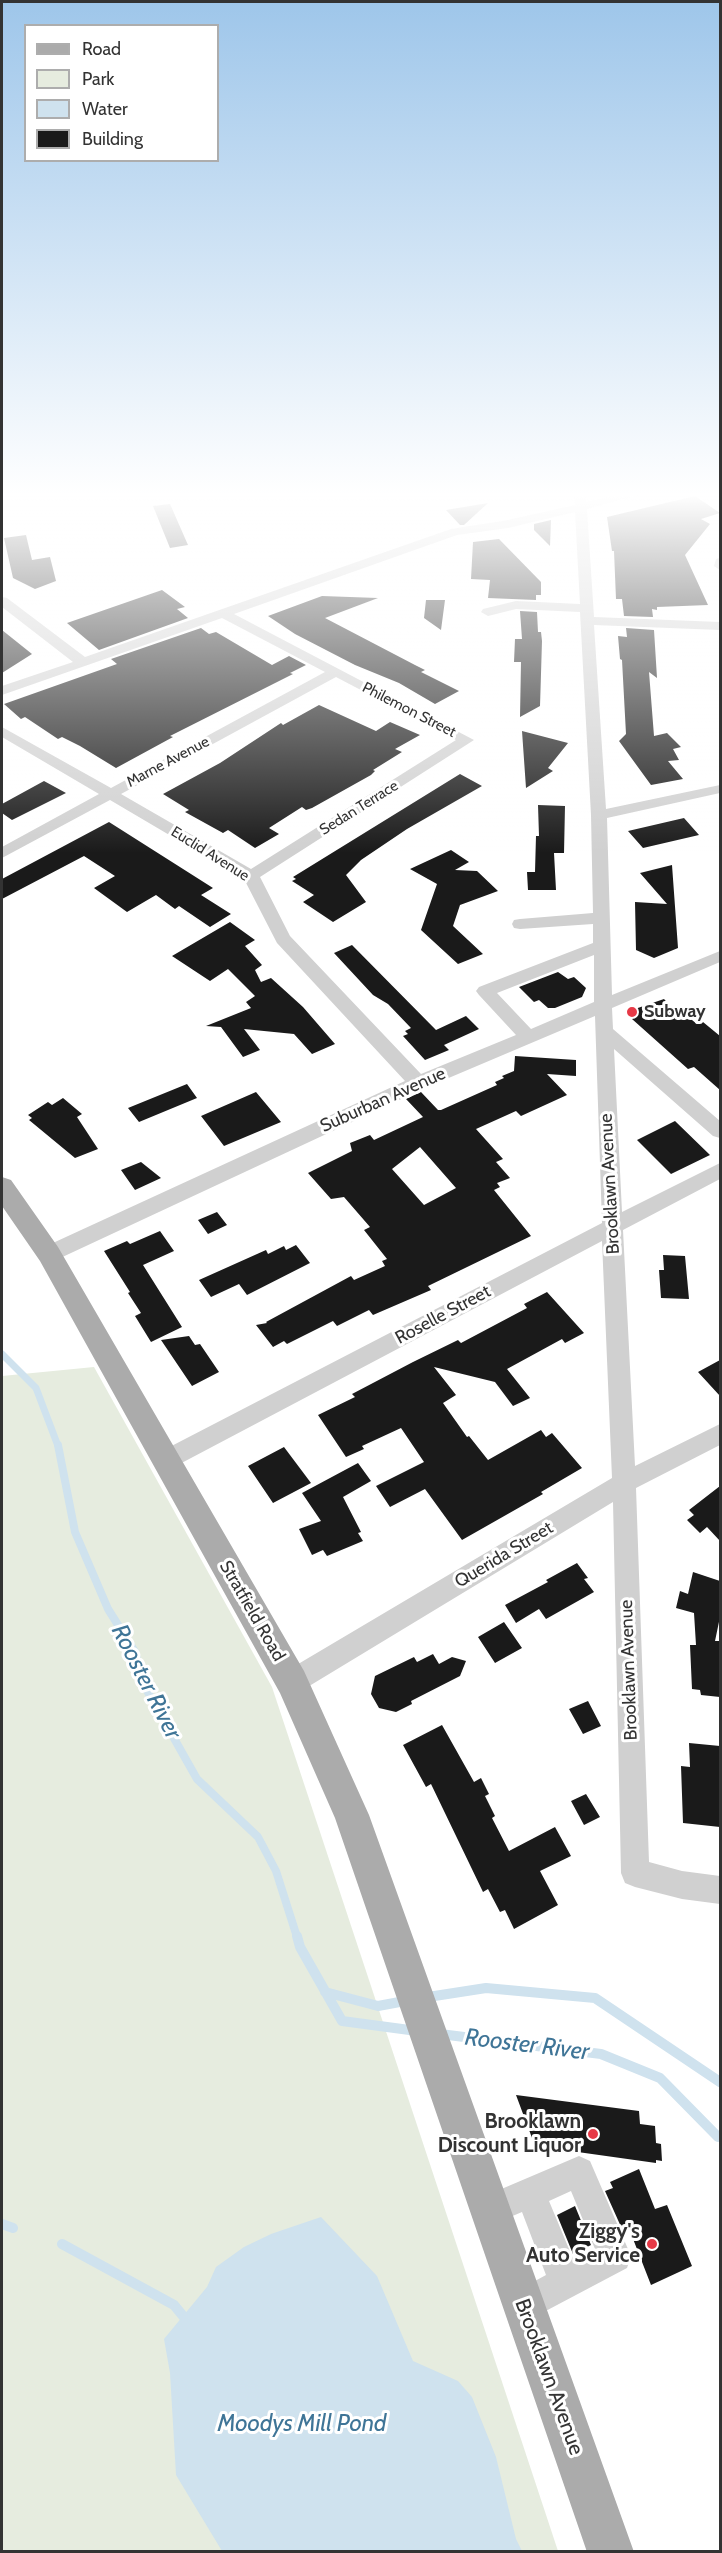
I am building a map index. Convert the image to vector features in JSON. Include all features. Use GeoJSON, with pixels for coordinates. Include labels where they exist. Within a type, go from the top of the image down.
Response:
{"type":"FeatureCollection","features":[{"type":"Feature","properties":{"kind":"main road","name":"Stratfield Road"},"geometry":{"type":"LineString","coordinates":[[2,1187],[49,1254],[292,1682],[351,1815],[405,1963],[438,2066]]}},
{"type":"Feature","properties":{"kind":"main road","name":"Brooklawn Avenue"},"geometry":{"type":"LineString","coordinates":[[438,2066],[611,2552]]}},
{"type":"Feature","properties":{"kind":"street"},"geometry":{"type":"LineString","coordinates":[[19,614],[82,662]]}},
{"type":"Feature","properties":{"kind":"street"},"geometry":{"type":"LineString","coordinates":[[2,691],[219,614]]}},
{"type":"Feature","properties":{"kind":"street","name":"Philemon Street"},"geometry":{"type":"LineString","coordinates":[[224,614],[467,740]]}},
{"type":"Feature","properties":{"kind":"street"},"geometry":{"type":"LineString","coordinates":[[581,614],[720,626]]}},
{"type":"Feature","properties":{"kind":"street","name":"Brooklawn Avenue"},"geometry":{"type":"LineString","coordinates":[[587,615],[598,815],[604,1031],[624,1483],[635,1873],[682,1885],[720,1890]]}},
{"type":"Feature","properties":{"kind":"street","name":"Marne Avenue"},"geometry":{"type":"LineString","coordinates":[[2,853],[335,672]]}},
{"type":"Feature","properties":{"kind":"street","name":"Euclid Avenue"},"geometry":{"type":"LineString","coordinates":[[2,731],[251,876],[283,939],[418,1083]]}},
{"type":"Feature","properties":{"kind":"street","name":"Sedan Terrace"},"geometry":{"type":"LineString","coordinates":[[251,876],[467,740]]}},
{"type":"Feature","properties":{"kind":"street"},"geometry":{"type":"LineString","coordinates":[[598,815],[720,789]]}},
{"type":"Feature","properties":{"kind":"street"},"geometry":{"type":"LineString","coordinates":[[520,924],[602,918]]}},
{"type":"Feature","properties":{"kind":"street"},"geometry":{"type":"LineString","coordinates":[[528,1037],[485,991],[602,946]]}},
{"type":"Feature","properties":{"kind":"street","name":"Suburban Avenue"},"geometry":{"type":"LineString","coordinates":[[49,1254],[418,1083],[720,956]]}},
{"type":"Feature","properties":{"kind":"street"},"geometry":{"type":"LineString","coordinates":[[604,1031],[720,1131]]}},
{"type":"Feature","properties":{"kind":"street","name":"Roselle Street"},"geometry":{"type":"LineString","coordinates":[[166,1460],[720,1170]]}},
{"type":"Feature","properties":{"kind":"street","name":"Querida Street"},"geometry":{"type":"LineString","coordinates":[[292,1682],[624,1483],[720,1434]]}},
{"type":"Feature","properties":{"kind":"street"},"geometry":{"type":"LineString","coordinates":[[489,2210],[579,2172],[615,2256],[523,2306]]}},
{"type":"Feature","properties":{"kind":"street"},"geometry":{"type":"LineString","coordinates":[[530,2192],[566,2283]]}},
{"type":"Feature","properties":{"kind":"green space"},"geometry":{"type":"Polygon","coordinates":[[[94,1367],[272,1687],[558,2551],[2,2551],[2,1376],[94,1367]]]}},
{"type":"Feature","properties":{"kind":"water","name":"Moodys Mill Pond"},"geometry":{"type":"Polygon","coordinates":[[[321,2217],[377,2276],[413,2361],[458,2381],[472,2397],[496,2457],[516,2539],[522,2551],[222,2551],[176,2475],[170,2373],[164,2339],[207,2287],[216,2267],[244,2247],[271,2234],[321,2217]]]}},
{"type":"Feature","properties":{"kind":"building"},"geometry":{"type":"Polygon","coordinates":[[[93,614],[183,614],[188,618],[99,650],[67,623],[93,614]]]}},
{"type":"Feature","properties":{"kind":"building"},"geometry":{"type":"Polygon","coordinates":[[[335,614],[325,618],[425,670],[421,672],[459,691],[435,704],[399,683],[355,665],[295,634],[268,616],[335,614]]]}},
{"type":"Feature","properties":{"kind":"building"},"geometry":{"type":"Polygon","coordinates":[[[424,614],[443,614],[441,630],[424,618],[424,614]]]}},
{"type":"Feature","properties":{"kind":"building"},"geometry":{"type":"Polygon","coordinates":[[[520,614],[537,614],[538,632],[541,632],[542,641],[540,706],[520,717],[521,662],[514,662],[515,639],[522,639],[520,614]]]}},
{"type":"Feature","properties":{"kind":"building"},"geometry":{"type":"Polygon","coordinates":[[[624,614],[653,614],[653,617],[624,616],[624,614]]]}},
{"type":"Feature","properties":{"kind":"building"},"geometry":{"type":"Polygon","coordinates":[[[201,628],[209,634],[216,632],[272,665],[289,656],[306,665],[290,673],[293,674],[170,736],[173,737],[116,768],[62,737],[58,739],[25,717],[21,719],[4,704],[117,664],[111,659],[201,628]]]}},
{"type":"Feature","properties":{"kind":"building"},"geometry":{"type":"Polygon","coordinates":[[[626,628],[654,630],[657,678],[649,672],[654,736],[667,733],[681,747],[673,749],[679,760],[668,761],[683,779],[651,785],[619,741],[626,734],[622,660],[620,659],[618,636],[627,637],[626,628]]]}},
{"type":"Feature","properties":{"kind":"building"},"geometry":{"type":"Polygon","coordinates":[[[2,630],[32,654],[2,673],[2,630]]]}},
{"type":"Feature","properties":{"kind":"building"},"geometry":{"type":"Polygon","coordinates":[[[319,705],[376,731],[390,722],[420,735],[395,749],[402,752],[373,770],[375,771],[371,775],[312,808],[306,810],[302,807],[269,828],[279,834],[255,848],[228,830],[223,833],[185,812],[189,810],[163,794],[220,763],[281,723],[283,725],[319,705]]]}},
{"type":"Feature","properties":{"kind":"building"},"geometry":{"type":"Polygon","coordinates":[[[522,731],[568,743],[548,768],[553,771],[526,788],[522,731]]]}},
{"type":"Feature","properties":{"kind":"building"},"geometry":{"type":"Polygon","coordinates":[[[460,774],[482,786],[407,829],[361,860],[346,875],[366,902],[333,922],[303,902],[314,895],[292,881],[296,879],[293,877],[460,774]]]}},
{"type":"Feature","properties":{"kind":"building"},"geometry":{"type":"Polygon","coordinates":[[[44,781],[66,793],[12,820],[2,813],[2,804],[44,781]]]}},
{"type":"Feature","properties":{"kind":"building"},"geometry":{"type":"Polygon","coordinates":[[[538,805],[565,806],[564,853],[554,853],[556,890],[528,890],[527,872],[535,872],[536,836],[539,836],[538,805]]]}},
{"type":"Feature","properties":{"kind":"building"},"geometry":{"type":"Polygon","coordinates":[[[684,818],[699,835],[643,848],[628,831],[684,818]]]}},
{"type":"Feature","properties":{"kind":"building"},"geometry":{"type":"Polygon","coordinates":[[[109,822],[213,888],[201,895],[231,914],[210,927],[179,906],[175,909],[156,895],[127,912],[94,888],[115,876],[84,856],[2,899],[2,879],[109,822]]]}},
{"type":"Feature","properties":{"kind":"building"},"geometry":{"type":"Polygon","coordinates":[[[451,850],[469,862],[455,870],[477,871],[498,891],[460,905],[453,926],[483,954],[458,964],[421,930],[437,884],[410,869],[451,850]]]}},
{"type":"Feature","properties":{"kind":"building"},"geometry":{"type":"Polygon","coordinates":[[[672,865],[678,948],[654,958],[636,950],[635,902],[667,904],[640,873],[672,865]]]}},
{"type":"Feature","properties":{"kind":"building"},"geometry":{"type":"Polygon","coordinates":[[[230,922],[255,940],[245,946],[262,965],[255,970],[261,982],[271,978],[303,1007],[335,1044],[312,1054],[294,1034],[244,1029],[260,1050],[243,1057],[221,1027],[206,1026],[251,1008],[246,1002],[255,996],[228,969],[210,981],[172,956],[230,922]]]}},
{"type":"Feature","properties":{"kind":"building"},"geometry":{"type":"Polygon","coordinates":[[[352,945],[436,1030],[466,1016],[479,1029],[444,1045],[449,1050],[425,1060],[403,1036],[408,1034],[405,1031],[411,1028],[388,1004],[373,995],[334,953],[352,945]]]}},
{"type":"Feature","properties":{"kind":"building"},"geometry":{"type":"Polygon","coordinates":[[[558,972],[568,979],[574,977],[586,988],[582,997],[555,1008],[548,1008],[539,1000],[534,1002],[519,987],[558,972]]]}},
{"type":"Feature","properties":{"kind":"building"},"geometry":{"type":"Polygon","coordinates":[[[664,999],[681,1018],[687,1016],[697,1024],[703,1022],[720,1036],[720,1090],[694,1067],[688,1069],[632,1019],[632,1010],[664,999]]]}},
{"type":"Feature","properties":{"kind":"building"},"geometry":{"type":"Polygon","coordinates":[[[515,1056],[576,1060],[576,1076],[547,1074],[567,1095],[521,1116],[516,1111],[476,1129],[503,1159],[496,1162],[510,1178],[497,1183],[500,1187],[494,1190],[531,1236],[428,1286],[431,1290],[373,1315],[369,1310],[337,1326],[333,1321],[287,1344],[284,1341],[273,1347],[256,1325],[267,1323],[351,1276],[354,1280],[385,1266],[382,1261],[387,1259],[364,1230],[370,1227],[344,1197],[331,1199],[308,1173],[352,1151],[350,1143],[370,1135],[374,1140],[423,1117],[406,1099],[421,1092],[438,1110],[441,1110],[497,1085],[495,1082],[504,1078],[502,1076],[514,1071],[515,1056]],[[420,1147],[392,1169],[424,1205],[456,1188],[420,1147]]]}},
{"type":"Feature","properties":{"kind":"building"},"geometry":{"type":"Polygon","coordinates":[[[187,1084],[197,1098],[139,1122],[128,1108],[187,1084]]]}},
{"type":"Feature","properties":{"kind":"building"},"geometry":{"type":"Polygon","coordinates":[[[256,1092],[281,1122],[224,1146],[201,1116],[256,1092]]]}},
{"type":"Feature","properties":{"kind":"building"},"geometry":{"type":"Polygon","coordinates":[[[63,1098],[82,1114],[77,1117],[98,1149],[75,1158],[29,1120],[32,1118],[28,1115],[48,1102],[52,1105],[63,1098]]]}},
{"type":"Feature","properties":{"kind":"building"},"geometry":{"type":"Polygon","coordinates":[[[675,1121],[710,1155],[671,1174],[637,1140],[675,1121]]]}},
{"type":"Feature","properties":{"kind":"building"},"geometry":{"type":"Polygon","coordinates":[[[141,1162],[161,1178],[135,1190],[121,1170],[141,1162]]]}},
{"type":"Feature","properties":{"kind":"building"},"geometry":{"type":"Polygon","coordinates":[[[217,1212],[227,1225],[208,1234],[198,1220],[217,1212]]]}},
{"type":"Feature","properties":{"kind":"building"},"geometry":{"type":"Polygon","coordinates":[[[160,1231],[174,1251],[143,1265],[182,1327],[151,1342],[135,1316],[141,1313],[104,1251],[127,1241],[130,1244],[160,1231]]]}},
{"type":"Feature","properties":{"kind":"building"},"geometry":{"type":"Polygon","coordinates":[[[296,1245],[310,1263],[247,1295],[239,1284],[211,1297],[199,1280],[266,1250],[268,1254],[284,1246],[286,1250],[296,1245]]]}},
{"type":"Feature","properties":{"kind":"building"},"geometry":{"type":"Polygon","coordinates":[[[663,1255],[685,1256],[689,1299],[661,1298],[659,1270],[664,1270],[663,1255]]]}},
{"type":"Feature","properties":{"kind":"building"},"geometry":{"type":"Polygon","coordinates":[[[547,1292],[584,1333],[565,1343],[562,1339],[507,1369],[530,1398],[513,1406],[495,1382],[434,1367],[456,1395],[443,1403],[467,1437],[469,1436],[488,1460],[541,1430],[546,1437],[552,1433],[582,1468],[541,1492],[543,1494],[462,1540],[425,1489],[390,1507],[376,1486],[424,1462],[401,1428],[362,1446],[364,1449],[346,1457],[318,1415],[355,1397],[352,1394],[413,1362],[458,1340],[461,1343],[527,1308],[524,1304],[547,1292]]]}},
{"type":"Feature","properties":{"kind":"building"},"geometry":{"type":"Polygon","coordinates":[[[189,1336],[195,1345],[200,1344],[219,1372],[192,1386],[161,1340],[189,1336]]]}},
{"type":"Feature","properties":{"kind":"building"},"geometry":{"type":"Polygon","coordinates":[[[720,1360],[720,1396],[698,1372],[720,1360]]]}},
{"type":"Feature","properties":{"kind":"building"},"geometry":{"type":"Polygon","coordinates":[[[284,1447],[311,1483],[273,1503],[248,1466],[284,1447]]]}},
{"type":"Feature","properties":{"kind":"building"},"geometry":{"type":"Polygon","coordinates":[[[358,1463],[371,1481],[343,1497],[361,1532],[358,1533],[363,1541],[327,1556],[323,1550],[312,1555],[299,1529],[321,1521],[302,1493],[358,1463]]]}},
{"type":"Feature","properties":{"kind":"building"},"geometry":{"type":"Polygon","coordinates":[[[720,1486],[720,1541],[707,1527],[700,1533],[687,1520],[694,1515],[689,1510],[720,1486]]]}},
{"type":"Feature","properties":{"kind":"building"},"geometry":{"type":"Polygon","coordinates":[[[577,1563],[588,1578],[584,1579],[594,1592],[546,1619],[539,1609],[516,1623],[505,1605],[577,1563]]]}},
{"type":"Feature","properties":{"kind":"building"},"geometry":{"type":"Polygon","coordinates":[[[693,1572],[720,1581],[720,1617],[715,1641],[720,1641],[720,1697],[701,1695],[700,1690],[692,1689],[690,1645],[696,1645],[694,1613],[676,1608],[680,1591],[688,1594],[693,1572]]]}},
{"type":"Feature","properties":{"kind":"building"},"geometry":{"type":"Polygon","coordinates":[[[504,1622],[522,1648],[495,1663],[478,1637],[504,1622]]]}},
{"type":"Feature","properties":{"kind":"building"},"geometry":{"type":"Polygon","coordinates":[[[433,1654],[439,1664],[452,1657],[466,1661],[460,1676],[411,1701],[412,1704],[396,1712],[379,1708],[371,1694],[375,1676],[414,1657],[417,1662],[433,1654]]]}},
{"type":"Feature","properties":{"kind":"building"},"geometry":{"type":"Polygon","coordinates":[[[588,1701],[601,1726],[583,1734],[569,1709],[588,1701]]]}},
{"type":"Feature","properties":{"kind":"building"},"geometry":{"type":"Polygon","coordinates":[[[442,1725],[474,1782],[481,1778],[489,1794],[485,1796],[495,1816],[492,1818],[509,1851],[555,1827],[571,1856],[540,1871],[558,1905],[514,1929],[505,1910],[500,1912],[488,1889],[483,1892],[431,1784],[426,1787],[403,1745],[442,1725]]]}},
{"type":"Feature","properties":{"kind":"building"},"geometry":{"type":"Polygon","coordinates":[[[689,1743],[720,1746],[720,1827],[683,1823],[681,1766],[690,1767],[689,1743]]]}},
{"type":"Feature","properties":{"kind":"building"},"geometry":{"type":"Polygon","coordinates":[[[586,1794],[600,1817],[584,1825],[571,1801],[586,1794]]]}},
{"type":"Feature","properties":{"kind":"building","name":"Brooklawn Discount Liquor"},"geometry":{"type":"Polygon","coordinates":[[[516,2095],[639,2111],[640,2124],[655,2126],[656,2143],[661,2144],[662,2161],[656,2160],[656,2163],[535,2146],[516,2095]]]}},
{"type":"Feature","properties":{"kind":"building"},"geometry":{"type":"Polygon","coordinates":[[[639,2169],[655,2209],[667,2205],[692,2266],[651,2285],[628,2226],[622,2229],[605,2191],[613,2188],[610,2182],[639,2169]]]}},
{"type":"Feature","properties":{"kind":"building"},"geometry":{"type":"Polygon","coordinates":[[[575,2206],[591,2245],[573,2254],[557,2215],[575,2206]]]}},
{"type":"Feature","properties":{"kind":"waterway","name":"Rooster River"},"geometry":{"type":"LineString","coordinates":[[2,1354],[36,1388],[58,1446]]}},
{"type":"Feature","properties":{"kind":"waterway","name":"Rooster River"},"geometry":{"type":"LineString","coordinates":[[58,1445],[75,1532],[108,1609],[135,1652],[145,1687],[197,1779],[258,1837],[276,1871],[297,1937]]}},
{"type":"Feature","properties":{"kind":"waterway","name":"Rooster River"},"geometry":{"type":"LineString","coordinates":[[297,1936],[300,1947],[326,1992]]}},
{"type":"Feature","properties":{"kind":"waterway","name":"Rooster River"},"geometry":{"type":"LineString","coordinates":[[428,1997],[486,1988],[595,1998],[720,2082]]}},
{"type":"Feature","properties":{"kind":"waterway","name":"Rooster River"},"geometry":{"type":"LineString","coordinates":[[326,1992],[378,2006],[405,2001]]}},
{"type":"Feature","properties":{"kind":"waterway","name":"Rooster River"},"geometry":{"type":"LineString","coordinates":[[326,1992],[342,2021],[417,2031]]}},
{"type":"Feature","properties":{"kind":"waterway","name":"Rooster River"},"geometry":{"type":"LineString","coordinates":[[440,2034],[601,2054],[660,2078],[718,2137]]}},
{"type":"Feature","properties":{"kind":"waterway"},"geometry":{"type":"LineString","coordinates":[[2,2224],[13,2228]]}},
{"type":"Feature","properties":{"kind":"waterway"},"geometry":{"type":"LineString","coordinates":[[62,2244],[174,2305],[183,2316]]}},
{"type":"Feature","properties":{"kind":"place","name":"Subway"},"geometry":{"type":"Point","coordinates":[632,1012]}},
{"type":"Feature","properties":{"kind":"place","name":"Brooklawn Discount Liquor"},"geometry":{"type":"Point","coordinates":[593,2134]}},
{"type":"Feature","properties":{"kind":"place","name":"Ziggy's Auto Service"},"geometry":{"type":"Point","coordinates":[652,2244]}}]}
